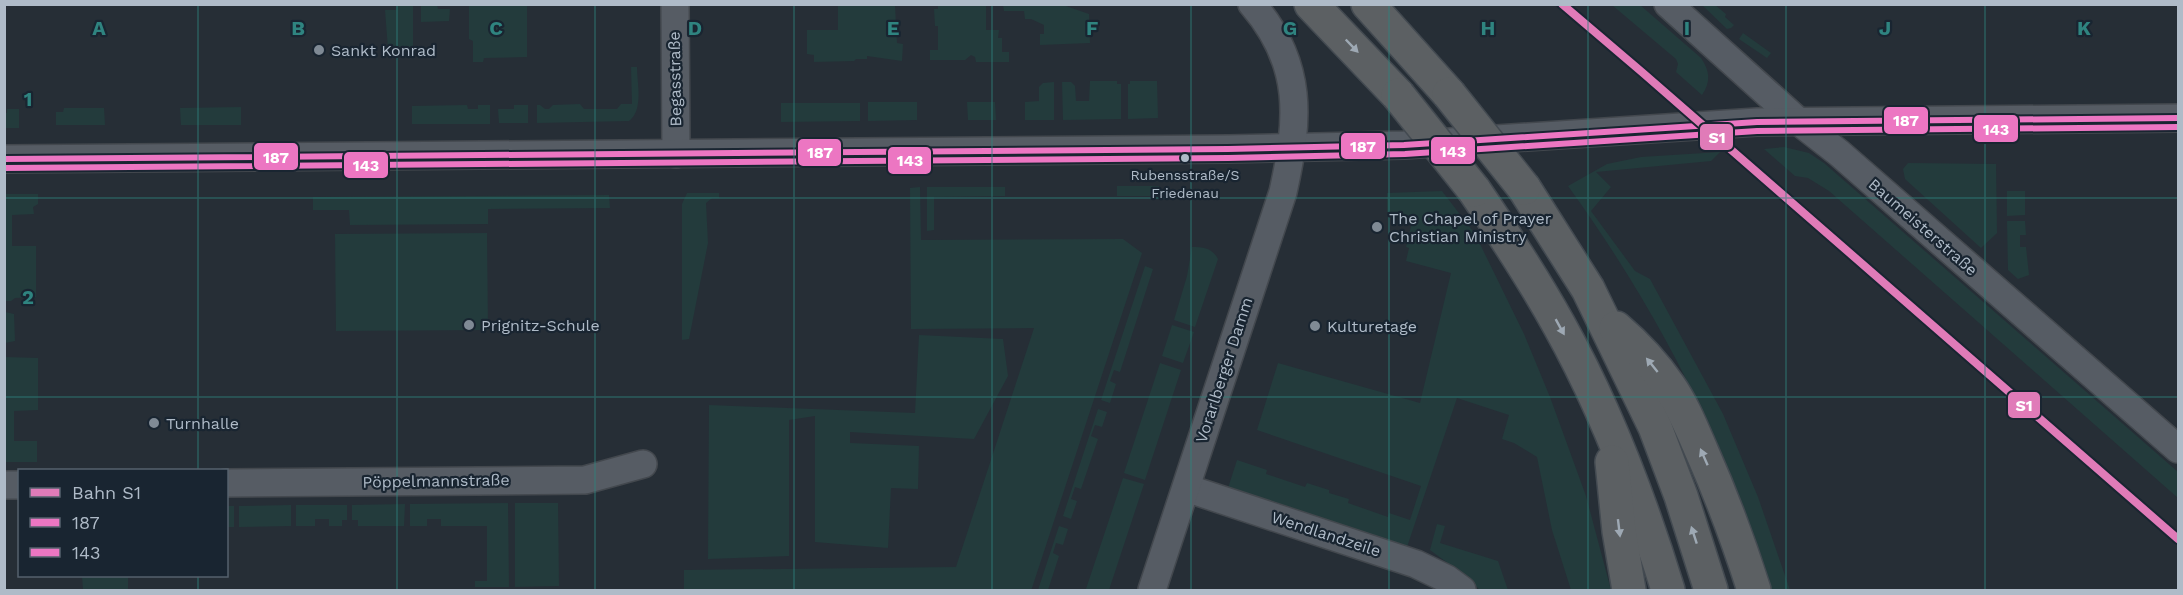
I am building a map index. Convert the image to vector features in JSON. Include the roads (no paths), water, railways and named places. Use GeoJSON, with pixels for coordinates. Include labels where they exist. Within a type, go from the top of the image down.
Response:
{"type":"FeatureCollection","features":[{"type":"Feature","properties":{"kind":"highway"},"geometry":{"type":"LineString","coordinates":[[1311,4],[1398,95],[1474,190],[1531,277],[1560,327],[1609,428],[1647,520],[1668,591]]}},
{"type":"Feature","properties":{"kind":"highway"},"geometry":{"type":"LineString","coordinates":[[1368,4],[1449,94],[1524,188],[1588,289],[1655,427],[1681,496],[1711,591]]}},
{"type":"Feature","properties":{"kind":"highway"},"geometry":{"type":"LineString","coordinates":[[1601,315],[1640,350],[1670,387],[1685,413],[1716,485],[1754,591]]}},
{"type":"Feature","properties":{"kind":"highway"},"geometry":{"type":"LineString","coordinates":[[1609,428],[1619,531],[1629,591]]}},
{"type":"Feature","properties":{"kind":"street","name":"Begasstraße"},"geometry":{"type":"LineString","coordinates":[[675,4],[676,154]]}},
{"type":"Feature","properties":{"kind":"street","name":"Vorarlberger Damm"},"geometry":{"type":"LineString","coordinates":[[1152,591],[1282,192],[1292,148],[1296,110],[1290,73],[1275,37],[1252,4]]}},
{"type":"Feature","properties":{"kind":"street","name":"Baumeisterstraße"},"geometry":{"type":"LineString","coordinates":[[1668,4],[1798,121],[1839,153],[2178,449]]}},
{"type":"Feature","properties":{"kind":"street"},"geometry":{"type":"LineString","coordinates":[[4,159],[1292,148],[1404,145],[1798,121],[2178,118]]}},
{"type":"Feature","properties":{"kind":"street","name":"Pöppelmannstraße"},"geometry":{"type":"LineString","coordinates":[[228,483],[585,480],[643,464]]}},
{"type":"Feature","properties":{"kind":"street","name":"Wendlandzeile"},"geometry":{"type":"LineString","coordinates":[[1186,488],[1416,564],[1447,579],[1462,591]]}},
{"type":"Feature","properties":{"kind":"rail line","name":"S1"},"geometry":{"type":"LineString","coordinates":[[1562,4],[2178,539]]}},
{"type":"Feature","properties":{"kind":"place","name":"Sankt Konrad"},"geometry":{"type":"Point","coordinates":[319,50]}},
{"type":"Feature","properties":{"kind":"place","name":"Rubensstraße/S Friedenau"},"geometry":{"type":"Point","coordinates":[1185,158]}},
{"type":"Feature","properties":{"kind":"place","name":"The Chapel of Prayer Christian Ministry"},"geometry":{"type":"Point","coordinates":[1377,227]}},
{"type":"Feature","properties":{"kind":"place","name":"Prignitz-Schule"},"geometry":{"type":"Point","coordinates":[469,325]}},
{"type":"Feature","properties":{"kind":"place","name":"Kulturetage"},"geometry":{"type":"Point","coordinates":[1315,326]}},
{"type":"Feature","properties":{"kind":"place","name":"Turnhalle"},"geometry":{"type":"Point","coordinates":[154,423]}}]}
